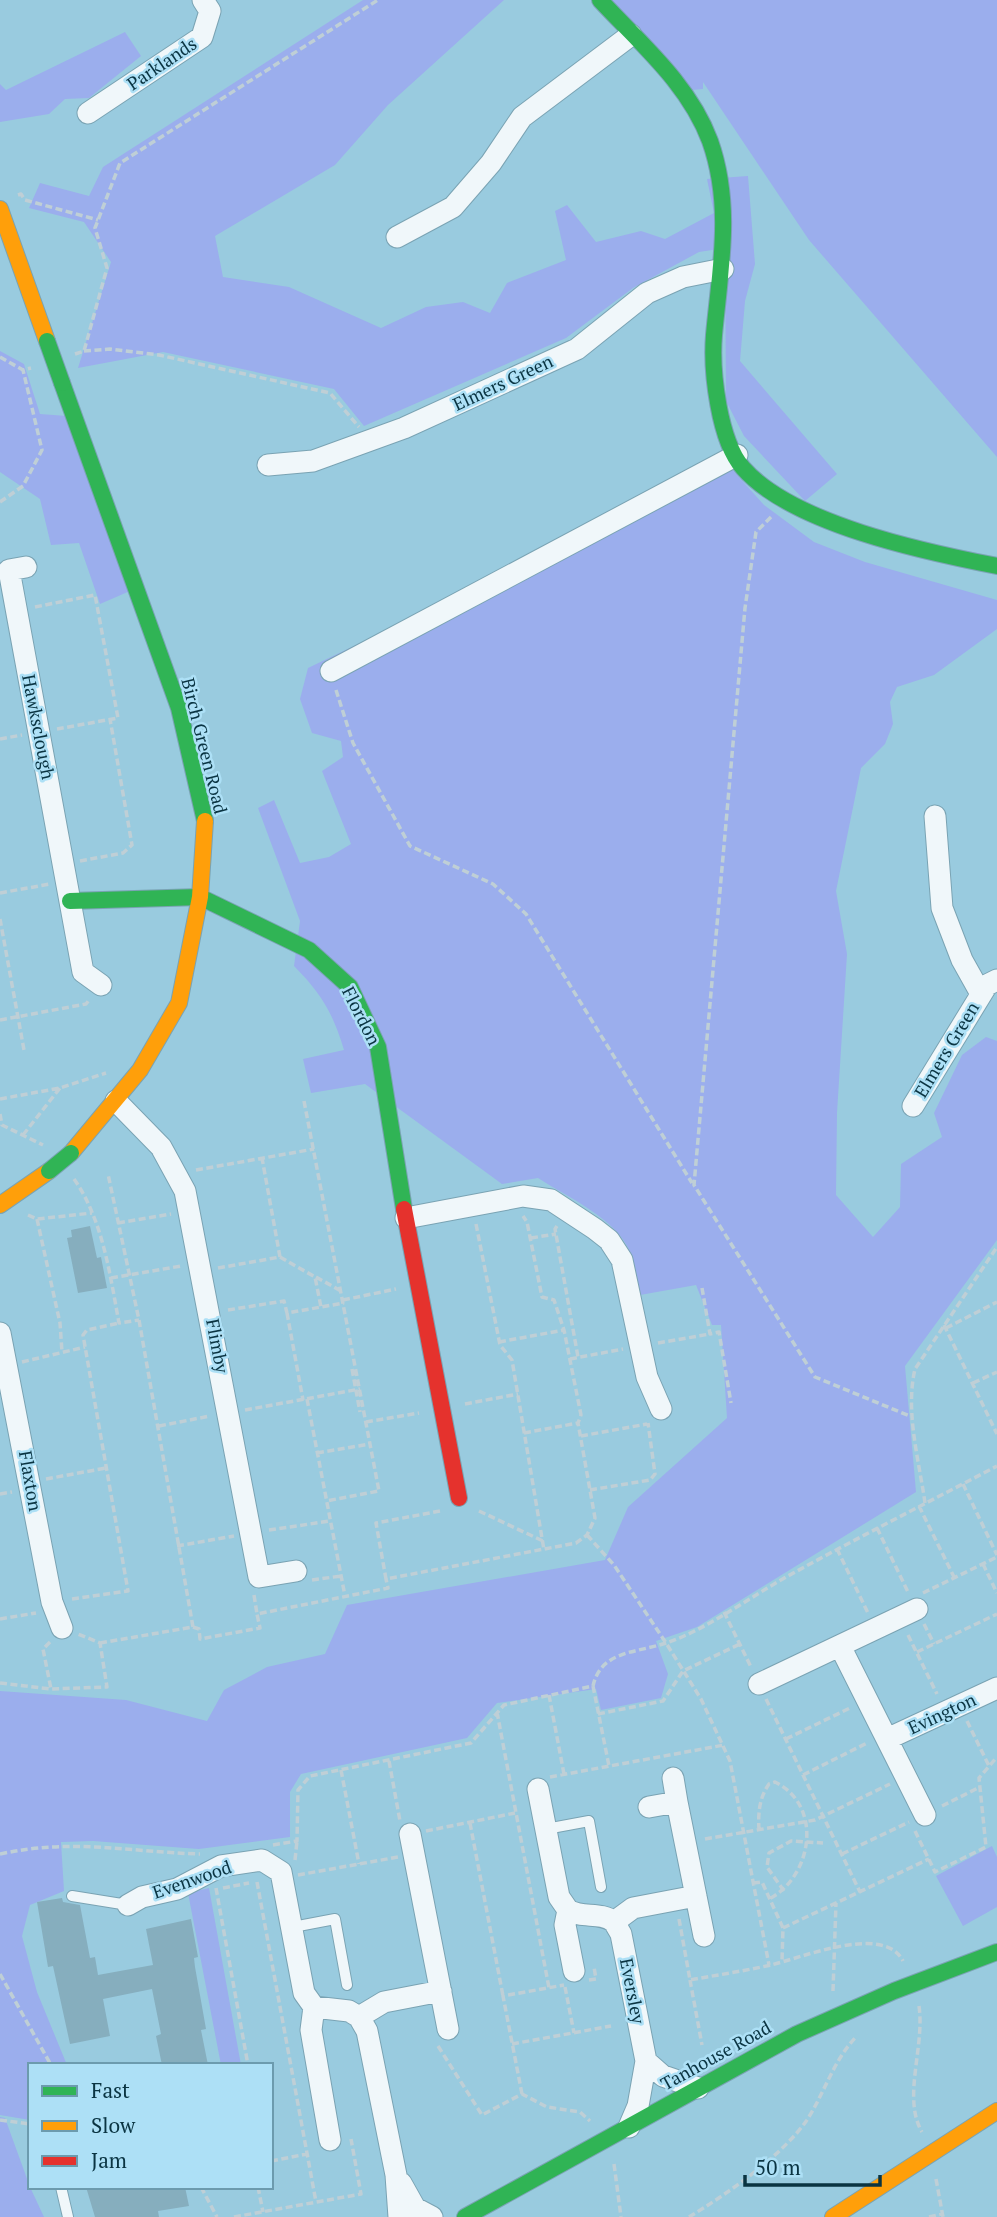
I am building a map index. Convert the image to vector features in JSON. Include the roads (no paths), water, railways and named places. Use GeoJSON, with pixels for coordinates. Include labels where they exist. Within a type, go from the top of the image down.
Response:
{"type":"FeatureCollection","features":[{"type":"Feature","properties":{"kind":"street","name":"Parklands"},"geometry":{"type":"LineString","coordinates":[[88,113],[202,37],[210,10],[203,0]]}},
{"type":"Feature","properties":{"kind":"street"},"geometry":{"type":"LineString","coordinates":[[600,0],[680,87],[709,140],[722,195],[723,269],[713,347],[715,387],[723,423],[742,467],[787,501],[900,544],[997,566]]}},
{"type":"Feature","properties":{"kind":"street"},"geometry":{"type":"LineString","coordinates":[[397,237],[453,207],[491,163],[522,117],[631,35]]}},
{"type":"Feature","properties":{"kind":"street","name":"Birch Green Road"},"geometry":{"type":"LineString","coordinates":[[2,1204],[71,1153],[140,1070],[179,1003],[200,897],[205,819],[179,708],[47,341],[5,203]]}},
{"type":"Feature","properties":{"kind":"street","name":"Elmers Green"},"geometry":{"type":"LineString","coordinates":[[268,465],[313,461],[367,442],[577,349],[647,293],[683,277],[723,269]]}},
{"type":"Feature","properties":{"kind":"street"},"geometry":{"type":"LineString","coordinates":[[331,671],[737,455]]}},
{"type":"Feature","properties":{"kind":"street","name":"Hawksclough"},"geometry":{"type":"LineString","coordinates":[[26,567],[9,570],[16,610],[83,972],[101,985]]}},
{"type":"Feature","properties":{"kind":"street","name":"Elmers Green"},"geometry":{"type":"LineString","coordinates":[[913,1106],[989,987],[962,960],[942,908],[935,816]]}},
{"type":"Feature","properties":{"kind":"street"},"geometry":{"type":"LineString","coordinates":[[70,901],[200,897]]}},
{"type":"Feature","properties":{"kind":"street","name":"Flordon"},"geometry":{"type":"LineString","coordinates":[[200,897],[261,923],[309,950],[351,988],[378,1047],[406,1218],[459,1498]]}},
{"type":"Feature","properties":{"kind":"street","name":"Flimby"},"geometry":{"type":"LineString","coordinates":[[116,1101],[149,1132],[177,1174],[190,1210],[259,1577],[296,1571]]}},
{"type":"Feature","properties":{"kind":"street"},"geometry":{"type":"LineString","coordinates":[[406,1218],[508,1198],[538,1197],[569,1210],[609,1240],[622,1260],[654,1416]]}},
{"type":"Feature","properties":{"kind":"street","name":"Flaxton"},"geometry":{"type":"LineString","coordinates":[[0,1333],[9,1365],[56,1613]]}},
{"type":"Feature","properties":{"kind":"street"},"geometry":{"type":"LineString","coordinates":[[759,1684],[908,1613]]}},
{"type":"Feature","properties":{"kind":"street","name":"Evington"},"geometry":{"type":"LineString","coordinates":[[840,1646],[906,1777],[917,1818]]}},
{"type":"Feature","properties":{"kind":"street","name":"Evington"},"geometry":{"type":"LineString","coordinates":[[886,1737],[997,1688]]}},
{"type":"Feature","properties":{"kind":"street"},"geometry":{"type":"LineString","coordinates":[[673,1778],[685,1842],[686,1898],[704,1936]]}},
{"type":"Feature","properties":{"kind":"street"},"geometry":{"type":"LineString","coordinates":[[533,1783],[546,1829],[559,1897],[568,1910],[580,1915],[603,1915],[614,1922],[633,1908],[686,1898]]}},
{"type":"Feature","properties":{"kind":"street"},"geometry":{"type":"LineString","coordinates":[[649,1807],[677,1802]]}},
{"type":"Feature","properties":{"kind":"street"},"geometry":{"type":"LineString","coordinates":[[412,1844],[441,1991],[443,2034]]}},
{"type":"Feature","properties":{"kind":"street","name":"Evenwood"},"geometry":{"type":"LineString","coordinates":[[128,1905],[142,1897],[177,1889],[220,1866],[262,1860],[281,1872],[304,1993],[314,2007],[311,2030],[330,2140]]}},
{"type":"Feature","properties":{"kind":"street"},"geometry":{"type":"LineString","coordinates":[[568,1910],[565,1925],[575,1980]]}},
{"type":"Feature","properties":{"kind":"street","name":"Eversley"},"geometry":{"type":"LineString","coordinates":[[614,1922],[621,1934],[646,2061],[638,2106],[629,2127]]}},
{"type":"Feature","properties":{"kind":"street","name":"Tanhouse Road"},"geometry":{"type":"LineString","coordinates":[[465,2217],[698,2088],[842,2013],[997,1952]]}},
{"type":"Feature","properties":{"kind":"street"},"geometry":{"type":"LineString","coordinates":[[359,2017],[384,2002],[441,1991]]}},
{"type":"Feature","properties":{"kind":"street"},"geometry":{"type":"LineString","coordinates":[[314,2007],[349,2011],[359,2017],[367,2031],[396,2175],[399,2217]]}},
{"type":"Feature","properties":{"kind":"street"},"geometry":{"type":"LineString","coordinates":[[646,2061],[663,2076],[698,2088]]}},
{"type":"Feature","properties":{"kind":"street"},"geometry":{"type":"LineString","coordinates":[[833,2217],[997,2111]]}},
{"type":"Feature","properties":{"kind":"street"},"geometry":{"type":"LineString","coordinates":[[396,2175],[415,2208],[432,2217]]}},
{"type":"Feature","properties":{"kind":"lane"},"geometry":{"type":"LineString","coordinates":[[546,1829],[589,1821],[601,1887]]}},
{"type":"Feature","properties":{"kind":"lane"},"geometry":{"type":"LineString","coordinates":[[72,1896],[128,1905]]}},
{"type":"Feature","properties":{"kind":"lane"},"geometry":{"type":"LineString","coordinates":[[293,1927],[335,1919],[347,1985]]}},
{"type":"Feature","properties":{"kind":"lane"},"geometry":{"type":"LineString","coordinates":[[61,2189],[68,2217]]}}]}
